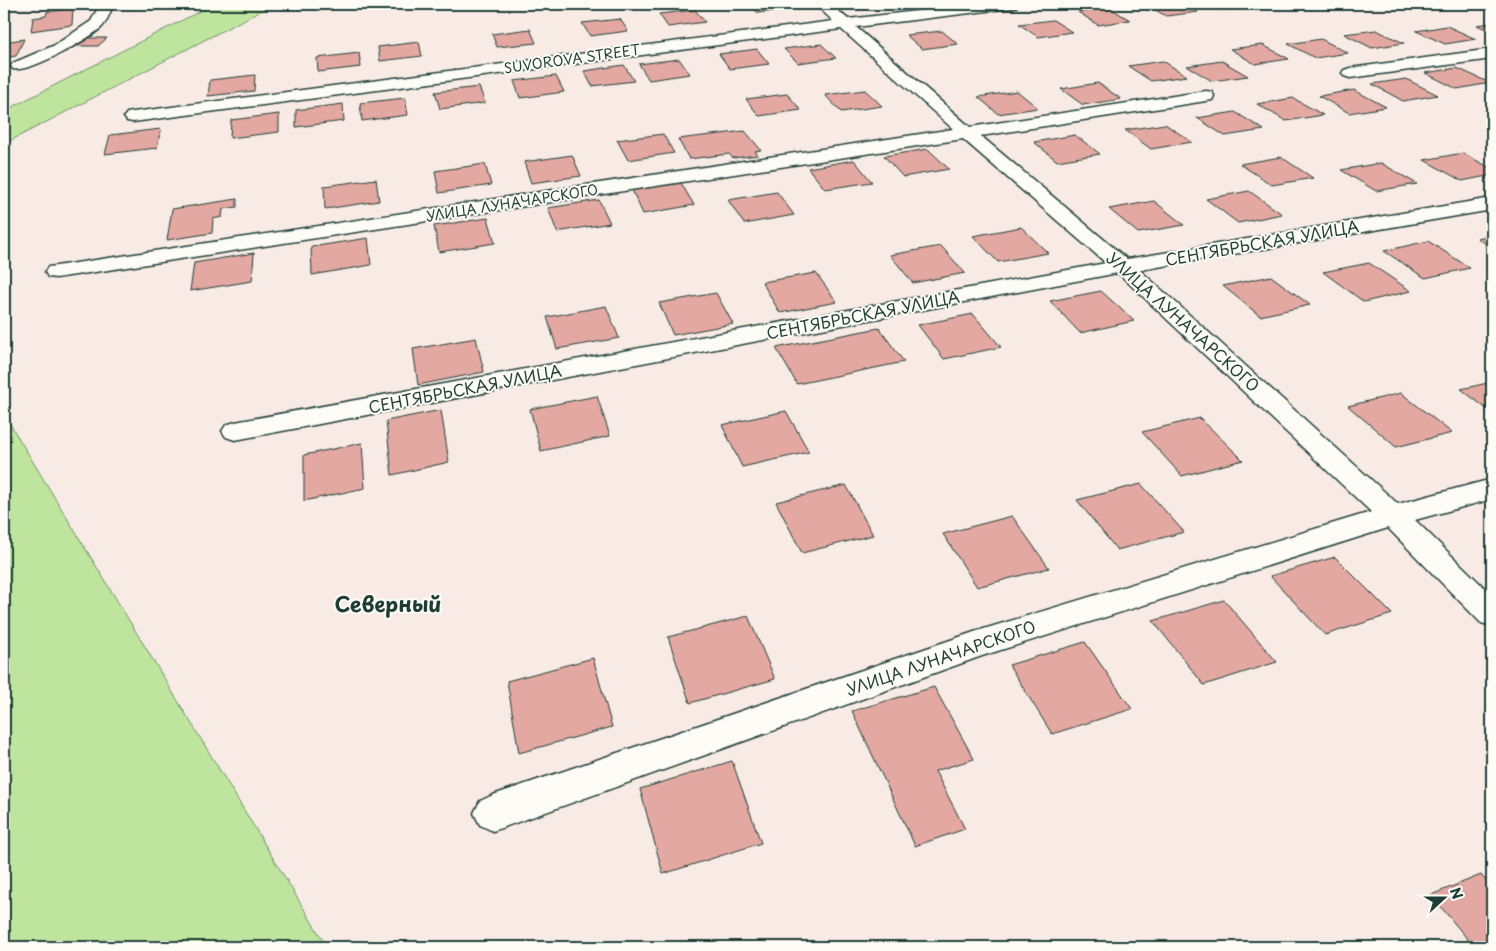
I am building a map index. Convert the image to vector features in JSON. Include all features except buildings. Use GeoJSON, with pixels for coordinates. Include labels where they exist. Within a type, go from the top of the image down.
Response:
{"type":"FeatureCollection","features":[{"type":"Feature","properties":{"kind":"street"},"geometry":{"type":"LineString","coordinates":[[19,66],[60,48],[96,24],[107,4]]}},
{"type":"Feature","properties":{"kind":"street","name":"УЛИЦА ЛУНАЧАРСКОГО"},"geometry":{"type":"LineString","coordinates":[[822,4],[968,134],[1123,266],[1393,516],[1492,614]]}},
{"type":"Feature","properties":{"kind":"street","name":"SUVOROVA STREET"},"geometry":{"type":"LineString","coordinates":[[134,117],[843,24],[1011,4]]}},
{"type":"Feature","properties":{"kind":"street"},"geometry":{"type":"LineString","coordinates":[[1350,73],[1492,54]]}},
{"type":"Feature","properties":{"kind":"street","name":"УЛИЦА ЛУНАЧАРСКОГО"},"geometry":{"type":"LineString","coordinates":[[56,272],[968,134],[1206,96]]}},
{"type":"Feature","properties":{"kind":"street","name":"СЕНТЯБРЬСКАЯ УЛИЦА"},"geometry":{"type":"LineString","coordinates":[[235,431],[1123,266],[1492,204]]}},
{"type":"Feature","properties":{"kind":"street","name":"УЛИЦА ЛУНАЧАРСКОГО"},"geometry":{"type":"LineString","coordinates":[[493,813],[977,644],[1393,516],[1492,489]]}},
{"type":"Feature","properties":{"kind":"green space"},"geometry":{"type":"Polygon","coordinates":[[[214,4],[274,4],[4,144],[4,111],[214,4]]]}},
{"type":"Feature","properties":{"kind":"green space"},"geometry":{"type":"Polygon","coordinates":[[[4,414],[327,947],[4,947],[4,414]]]}},
{"type":"Feature","properties":{"kind":"district","name":"Северный"},"geometry":{"type":"Point","coordinates":[388,605]}}]}
